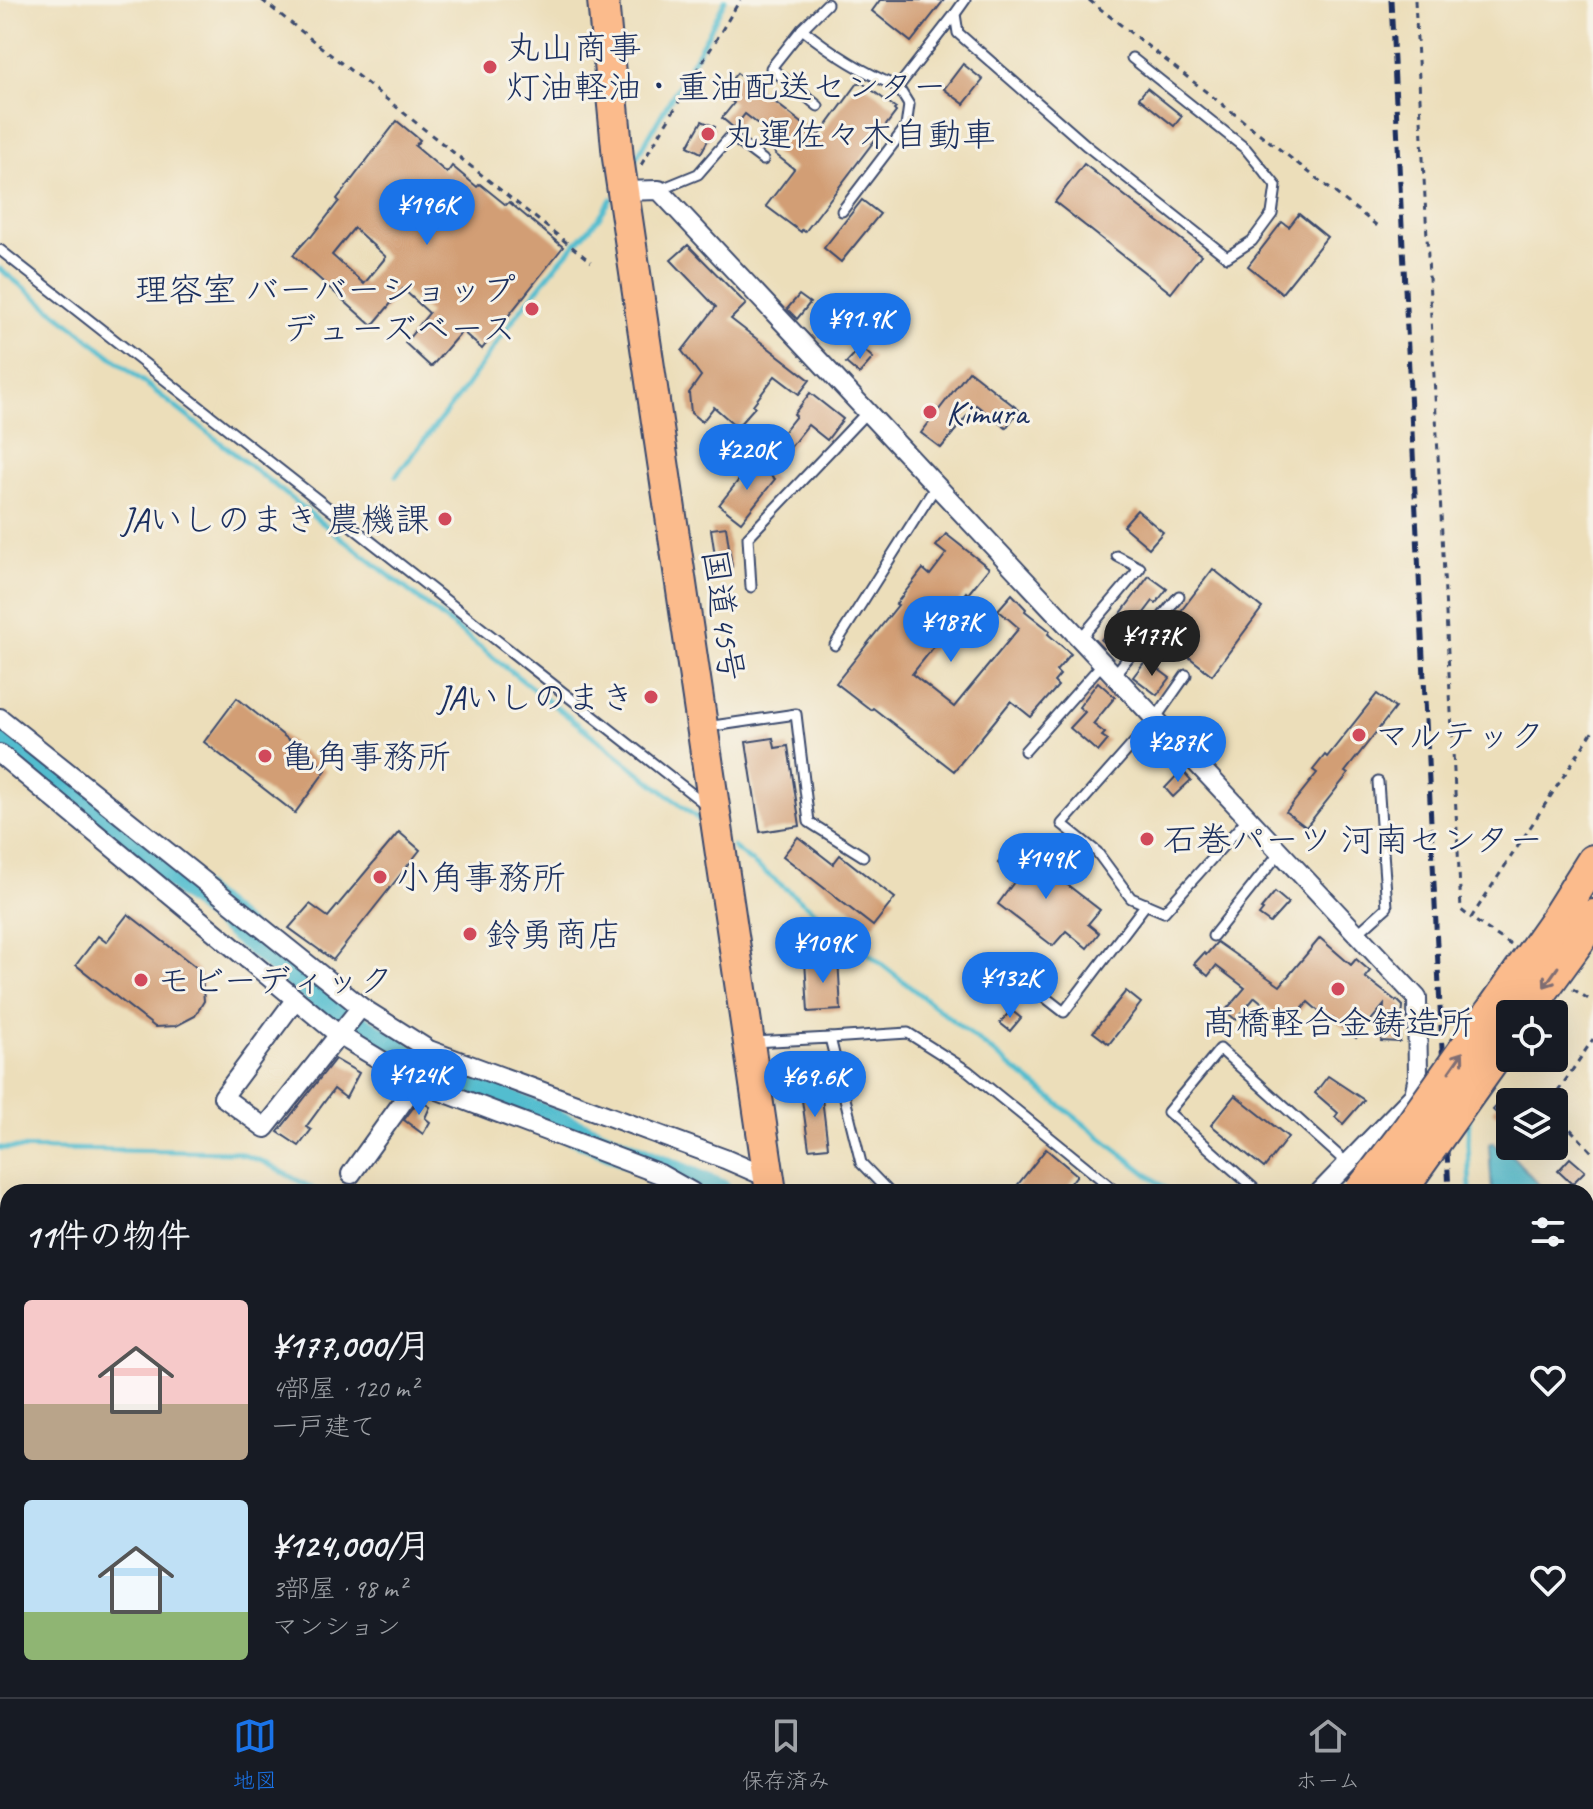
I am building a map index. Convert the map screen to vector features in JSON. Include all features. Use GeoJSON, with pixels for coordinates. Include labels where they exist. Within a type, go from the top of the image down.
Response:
{"type":"FeatureCollection","features":[{"type":"Feature","properties":{"kind":"highway","name":"国道45号"},"geometry":{"type":"LineString","coordinates":[[603,0],[622,183],[749,1042],[773,1184]]}},
{"type":"Feature","properties":{"kind":"highway"},"geometry":{"type":"LineString","coordinates":[[1533,1000],[1575,927],[1593,861]]}},
{"type":"Feature","properties":{"kind":"highway"},"geometry":{"type":"LineString","coordinates":[[1354,1178],[1408,1130],[1575,927]]}},
{"type":"Feature","properties":{"kind":"highway"},"geometry":{"type":"LineString","coordinates":[[1405,1184],[1496,1056]]}},
{"type":"Feature","properties":{"kind":"street"},"geometry":{"type":"LineString","coordinates":[[622,183],[659,190],[1417,998],[1418,1076],[1414,1095],[1354,1178]]}},
{"type":"Feature","properties":{"kind":"street"},"geometry":{"type":"LineString","coordinates":[[0,718],[361,1007],[429,1050],[725,1159],[771,1184]]}},
{"type":"Feature","properties":{"kind":"street"},"geometry":{"type":"LineString","coordinates":[[0,754],[339,1035],[417,1082],[660,1174],[678,1184]]}},
{"type":"Feature","properties":{"kind":"street"},"geometry":{"type":"LineString","coordinates":[[295,1000],[223,1097],[265,1128],[361,1007]]}},
{"type":"Feature","properties":{"kind":"street"},"geometry":{"type":"LineString","coordinates":[[351,1174],[417,1082]]}},
{"type":"Feature","properties":{"kind":"lane"},"geometry":{"type":"LineString","coordinates":[[898,87],[965,0]]}},
{"type":"Feature","properties":{"kind":"lane"},"geometry":{"type":"LineString","coordinates":[[818,106],[771,68],[827,4]]}},
{"type":"Feature","properties":{"kind":"lane"},"geometry":{"type":"LineString","coordinates":[[955,14],[958,33],[1087,146],[1227,257],[1252,241],[1272,214],[1276,186],[1246,149],[1132,58]]}},
{"type":"Feature","properties":{"kind":"lane"},"geometry":{"type":"LineString","coordinates":[[802,29],[831,52],[898,87],[909,105],[906,127],[842,211]]}},
{"type":"Feature","properties":{"kind":"lane"},"geometry":{"type":"LineString","coordinates":[[659,190],[698,174],[731,136],[763,160]]}},
{"type":"Feature","properties":{"kind":"lane"},"geometry":{"type":"LineString","coordinates":[[0,250],[717,827]]}},
{"type":"Feature","properties":{"kind":"lane"},"geometry":{"type":"LineString","coordinates":[[751,587],[748,537],[867,412]]}},
{"type":"Feature","properties":{"kind":"lane"},"geometry":{"type":"LineString","coordinates":[[835,645],[936,486]]}},
{"type":"Feature","properties":{"kind":"lane"},"geometry":{"type":"LineString","coordinates":[[1080,639],[1140,568],[1117,556]]}},
{"type":"Feature","properties":{"kind":"lane"},"geometry":{"type":"LineString","coordinates":[[1025,751],[1179,596]]}},
{"type":"Feature","properties":{"kind":"lane"},"geometry":{"type":"LineString","coordinates":[[1186,675],[1155,719],[1062,824],[1097,852],[1131,898],[1164,912],[1248,818]]}},
{"type":"Feature","properties":{"kind":"lane"},"geometry":{"type":"LineString","coordinates":[[702,728],[796,714],[809,822],[863,856]]}},
{"type":"Feature","properties":{"kind":"lane"},"geometry":{"type":"LineString","coordinates":[[1357,934],[1387,907],[1378,782]]}},
{"type":"Feature","properties":{"kind":"lane"},"geometry":{"type":"LineString","coordinates":[[1213,936],[1280,852]]}},
{"type":"Feature","properties":{"kind":"lane"},"geometry":{"type":"LineString","coordinates":[[1001,963],[1064,1012],[1146,904]]}},
{"type":"Feature","properties":{"kind":"lane"},"geometry":{"type":"LineString","coordinates":[[749,1042],[908,1033],[968,1071],[1107,1184]]}},
{"type":"Feature","properties":{"kind":"lane"},"geometry":{"type":"LineString","coordinates":[[830,1038],[861,1163],[881,1184]]}},
{"type":"Feature","properties":{"kind":"lane"},"geometry":{"type":"LineString","coordinates":[[1249,1184],[1168,1112],[1220,1049],[1354,1178]]}},
{"type":"Feature","properties":{"kind":"path"},"geometry":{"type":"LineString","coordinates":[[262,0],[591,262]]}},
{"type":"Feature","properties":{"kind":"path"},"geometry":{"type":"LineString","coordinates":[[622,183],[640,167],[740,0]]}},
{"type":"Feature","properties":{"kind":"path"},"geometry":{"type":"LineString","coordinates":[[1089,0],[1380,228]]}},
{"type":"Feature","properties":{"kind":"path"},"geometry":{"type":"LineString","coordinates":[[1415,0],[1461,910],[1516,948]]}},
{"type":"Feature","properties":{"kind":"path"},"geometry":{"type":"LineString","coordinates":[[1471,918],[1593,731]]}},
{"type":"Feature","properties":{"kind":"path"},"geometry":{"type":"LineString","coordinates":[[1571,988],[1593,1002]]}},
{"type":"Feature","properties":{"kind":"path"},"geometry":{"type":"LineString","coordinates":[[1560,1088],[1593,1039]]}},
{"type":"Feature","properties":{"kind":"path"},"geometry":{"type":"LineString","coordinates":[[1568,1127],[1593,1153]]}},
{"type":"Feature","properties":{"kind":"water"},"geometry":{"type":"Polygon","coordinates":[[[1493,1142],[1496,1160],[1516,1160],[1539,1184],[1492,1184],[1489,1143],[1493,1142]]]}},
{"type":"Feature","properties":{"kind":"building"},"geometry":{"type":"Polygon","coordinates":[[[880,0],[944,0],[911,42],[872,11],[880,0]]]}},
{"type":"Feature","properties":{"kind":"building"},"geometry":{"type":"Polygon","coordinates":[[[963,64],[983,80],[964,104],[944,89],[963,64]]]}},
{"type":"Feature","properties":{"kind":"building"},"geometry":{"type":"Polygon","coordinates":[[[737,73],[819,136],[858,83],[861,82],[896,108],[805,232],[766,206],[794,169],[775,154],[781,142],[745,114],[734,128],[722,118],[734,103],[721,93],[737,73]]]}},
{"type":"Feature","properties":{"kind":"building"},"geometry":{"type":"Polygon","coordinates":[[[1147,88],[1182,116],[1174,126],[1139,98],[1147,88]]]}},
{"type":"Feature","properties":{"kind":"building"},"geometry":{"type":"Polygon","coordinates":[[[397,121],[420,140],[415,146],[447,173],[452,166],[477,187],[480,184],[506,205],[509,202],[563,247],[482,349],[462,331],[431,367],[405,343],[429,313],[403,289],[372,326],[293,255],[311,237],[339,201],[337,199],[397,121]],[[354,228],[332,255],[364,284],[386,257],[354,228]]]}},
{"type":"Feature","properties":{"kind":"building"},"geometry":{"type":"Polygon","coordinates":[[[702,121],[715,127],[701,153],[688,146],[702,121]]]}},
{"type":"Feature","properties":{"kind":"building"},"geometry":{"type":"Polygon","coordinates":[[[1084,164],[1201,255],[1171,293],[1055,202],[1084,164]]]}},
{"type":"Feature","properties":{"kind":"building"},"geometry":{"type":"Polygon","coordinates":[[[862,200],[880,214],[841,262],[824,248],[862,200]]]}},
{"type":"Feature","properties":{"kind":"building"},"geometry":{"type":"Polygon","coordinates":[[[1299,214],[1327,237],[1282,293],[1248,266],[1282,222],[1289,227],[1299,214]]]}},
{"type":"Feature","properties":{"kind":"building"},"geometry":{"type":"Polygon","coordinates":[[[688,245],[746,304],[731,319],[810,380],[799,394],[775,376],[753,405],[755,407],[737,427],[714,407],[702,422],[691,413],[689,393],[701,376],[682,351],[716,307],[671,260],[688,245]]]}},
{"type":"Feature","properties":{"kind":"building"},"geometry":{"type":"Polygon","coordinates":[[[799,295],[810,303],[797,319],[787,309],[799,295]]]}},
{"type":"Feature","properties":{"kind":"building"},"geometry":{"type":"Polygon","coordinates":[[[861,347],[873,358],[859,374],[846,363],[861,347]]]}},
{"type":"Feature","properties":{"kind":"building"},"geometry":{"type":"Polygon","coordinates":[[[969,371],[1019,410],[1006,428],[976,405],[941,448],[921,433],[969,371]]]}},
{"type":"Feature","properties":{"kind":"building"},"geometry":{"type":"Polygon","coordinates":[[[810,393],[843,419],[827,440],[808,425],[785,454],[773,445],[810,393]]]}},
{"type":"Feature","properties":{"kind":"building"},"geometry":{"type":"Polygon","coordinates":[[[753,462],[775,479],[741,522],[719,505],[753,462]]]}},
{"type":"Feature","properties":{"kind":"building"},"geometry":{"type":"Polygon","coordinates":[[[1137,510],[1163,532],[1149,548],[1123,526],[1137,510]]]}},
{"type":"Feature","properties":{"kind":"building"},"geometry":{"type":"Polygon","coordinates":[[[726,527],[732,567],[717,569],[711,529],[726,527]]]}},
{"type":"Feature","properties":{"kind":"building"},"geometry":{"type":"Polygon","coordinates":[[[946,534],[989,568],[934,633],[941,638],[912,674],[954,707],[1019,628],[998,610],[1012,594],[1025,611],[1050,631],[1048,634],[1071,654],[1056,671],[1060,675],[1054,682],[1058,686],[1031,717],[1011,701],[954,771],[836,683],[923,569],[930,575],[946,554],[936,546],[946,534]]]}},
{"type":"Feature","properties":{"kind":"building"},"geometry":{"type":"Polygon","coordinates":[[[1213,569],[1262,608],[1212,675],[1162,636],[1213,569]]]}},
{"type":"Feature","properties":{"kind":"building"},"geometry":{"type":"Polygon","coordinates":[[[1149,576],[1167,589],[1137,622],[1141,630],[1130,644],[1126,641],[1118,652],[1101,640],[1149,576]]]}},
{"type":"Feature","properties":{"kind":"building"},"geometry":{"type":"Polygon","coordinates":[[[1153,639],[1164,648],[1154,662],[1142,653],[1153,639]]]}},
{"type":"Feature","properties":{"kind":"building"},"geometry":{"type":"Polygon","coordinates":[[[1146,660],[1170,678],[1157,695],[1133,677],[1146,660]]]}},
{"type":"Feature","properties":{"kind":"building"},"geometry":{"type":"Polygon","coordinates":[[[1098,682],[1115,697],[1093,724],[1105,733],[1102,736],[1108,740],[1098,752],[1070,728],[1085,712],[1079,707],[1098,682]]]}},
{"type":"Feature","properties":{"kind":"building"},"geometry":{"type":"Polygon","coordinates":[[[1377,694],[1395,708],[1306,827],[1286,812],[1317,773],[1313,770],[1377,694]]]}},
{"type":"Feature","properties":{"kind":"building","name":"亀角事務所"},"geometry":{"type":"Polygon","coordinates":[[[237,698],[326,770],[295,813],[204,742],[237,698]]]}},
{"type":"Feature","properties":{"kind":"building"},"geometry":{"type":"Polygon","coordinates":[[[773,738],[775,748],[788,746],[800,826],[760,832],[746,742],[773,738]]]}},
{"type":"Feature","properties":{"kind":"building"},"geometry":{"type":"Polygon","coordinates":[[[1182,770],[1191,780],[1173,797],[1165,788],[1182,770]]]}},
{"type":"Feature","properties":{"kind":"building","name":"小角事務所"},"geometry":{"type":"Polygon","coordinates":[[[399,832],[420,850],[333,960],[289,928],[310,904],[328,917],[399,832]]]}},
{"type":"Feature","properties":{"kind":"building"},"geometry":{"type":"Polygon","coordinates":[[[798,837],[833,864],[840,855],[895,898],[873,926],[783,856],[798,837]]]}},
{"type":"Feature","properties":{"kind":"building"},"geometry":{"type":"Polygon","coordinates":[[[1013,843],[1100,910],[1088,924],[1099,933],[1087,948],[1066,931],[1053,946],[998,904],[1017,878],[998,863],[1013,843]]]}},
{"type":"Feature","properties":{"kind":"building"},"geometry":{"type":"Polygon","coordinates":[[[1275,892],[1288,903],[1270,923],[1259,915],[1275,892]]]}},
{"type":"Feature","properties":{"kind":"building"},"geometry":{"type":"Polygon","coordinates":[[[128,914],[197,968],[202,977],[204,1001],[195,1016],[176,1026],[155,1027],[76,965],[98,936],[106,942],[128,914]]]}},
{"type":"Feature","properties":{"kind":"building"},"geometry":{"type":"Polygon","coordinates":[[[1320,938],[1351,965],[1356,959],[1370,971],[1365,977],[1403,1006],[1400,1042],[1381,1041],[1384,1005],[1356,1038],[1308,1002],[1289,1025],[1255,997],[1236,1020],[1225,1011],[1245,988],[1216,966],[1208,976],[1194,964],[1217,942],[1280,986],[1320,938]]]}},
{"type":"Feature","properties":{"kind":"building"},"geometry":{"type":"Polygon","coordinates":[[[838,958],[841,1010],[808,1012],[805,960],[838,958]]]}},
{"type":"Feature","properties":{"kind":"building"},"geometry":{"type":"Polygon","coordinates":[[[1126,991],[1141,1003],[1109,1044],[1093,1032],[1126,991]]]}},
{"type":"Feature","properties":{"kind":"building"},"geometry":{"type":"Polygon","coordinates":[[[1011,1010],[1021,1018],[1010,1031],[1000,1023],[1011,1010]]]}},
{"type":"Feature","properties":{"kind":"building"},"geometry":{"type":"Polygon","coordinates":[[[335,1059],[359,1073],[346,1098],[334,1089],[306,1127],[311,1130],[299,1146],[278,1132],[335,1059]]]}},
{"type":"Feature","properties":{"kind":"building"},"geometry":{"type":"Polygon","coordinates":[[[1328,1076],[1364,1100],[1343,1124],[1335,1117],[1338,1113],[1315,1093],[1328,1076]]]}},
{"type":"Feature","properties":{"kind":"building"},"geometry":{"type":"Polygon","coordinates":[[[821,1090],[828,1147],[809,1149],[801,1093],[821,1090]]]}},
{"type":"Feature","properties":{"kind":"building"},"geometry":{"type":"Polygon","coordinates":[[[1235,1095],[1288,1137],[1264,1168],[1211,1125],[1235,1095]]]}},
{"type":"Feature","properties":{"kind":"building"},"geometry":{"type":"Polygon","coordinates":[[[419,1100],[430,1107],[425,1118],[430,1122],[423,1134],[404,1120],[419,1100]]]}},
{"type":"Feature","properties":{"kind":"building"},"geometry":{"type":"Polygon","coordinates":[[[1046,1149],[1077,1175],[1070,1184],[1018,1184],[1046,1149]]]}},
{"type":"Feature","properties":{"kind":"building"},"geometry":{"type":"Polygon","coordinates":[[[1570,1158],[1585,1171],[1572,1184],[1558,1171],[1570,1158]]]}},
{"type":"Feature","properties":{"kind":"waterway"},"geometry":{"type":"LineString","coordinates":[[631,167],[725,0]]}},
{"type":"Feature","properties":{"kind":"waterway"},"geometry":{"type":"LineString","coordinates":[[396,476],[462,392],[518,313],[598,219],[611,199]]}},
{"type":"Feature","properties":{"kind":"waterway"},"geometry":{"type":"LineString","coordinates":[[0,269],[706,825]]}},
{"type":"Feature","properties":{"kind":"waterway"},"geometry":{"type":"LineString","coordinates":[[0,732],[353,1024],[423,1067],[699,1184]]}},
{"type":"Feature","properties":{"kind":"waterway"},"geometry":{"type":"LineString","coordinates":[[733,847],[1160,1184]]}},
{"type":"Feature","properties":{"kind":"waterway"},"geometry":{"type":"LineString","coordinates":[[1469,1116],[1470,1184]]}},
{"type":"Feature","properties":{"kind":"waterway"},"geometry":{"type":"LineString","coordinates":[[0,1148],[235,1152],[264,1162],[304,1184]]}},
{"type":"Feature","properties":{"kind":"railway"},"geometry":{"type":"LineString","coordinates":[[1391,0],[1449,1184]]}},
{"type":"Feature","properties":{"kind":"place","name":"丸山商事 灯油軽油・重油配送センター"},"geometry":{"type":"Point","coordinates":[490,67]}},
{"type":"Feature","properties":{"kind":"place","name":"丸運佐々木自動車"},"geometry":{"type":"Point","coordinates":[708,134]}},
{"type":"Feature","properties":{"kind":"place","name":"理容室 バーバーショップ デューズベース"},"geometry":{"type":"Point","coordinates":[532,309]}},
{"type":"Feature","properties":{"kind":"place","name":"Kimura"},"geometry":{"type":"Point","coordinates":[930,412]}},
{"type":"Feature","properties":{"kind":"place","name":"JAいしのまき 農機課"},"geometry":{"type":"Point","coordinates":[445,519]}},
{"type":"Feature","properties":{"kind":"place","name":"JAいしのまき"},"geometry":{"type":"Point","coordinates":[651,697]}},
{"type":"Feature","properties":{"kind":"place","name":"マルテック"},"geometry":{"type":"Point","coordinates":[1359,735]}},
{"type":"Feature","properties":{"kind":"place","name":"亀角事務所"},"geometry":{"type":"Point","coordinates":[265,756]}},
{"type":"Feature","properties":{"kind":"place","name":"石巻パーツ 河南センター"},"geometry":{"type":"Point","coordinates":[1147,839]}},
{"type":"Feature","properties":{"kind":"place","name":"小角事務所"},"geometry":{"type":"Point","coordinates":[380,877]}},
{"type":"Feature","properties":{"kind":"place","name":"鈴勇商店"},"geometry":{"type":"Point","coordinates":[470,934]}},
{"type":"Feature","properties":{"kind":"place","name":"モビーディック"},"geometry":{"type":"Point","coordinates":[141,980]}},
{"type":"Feature","properties":{"kind":"place","name":"髙橋軽合金鋳造所"},"geometry":{"type":"Point","coordinates":[1338,989]}}]}
